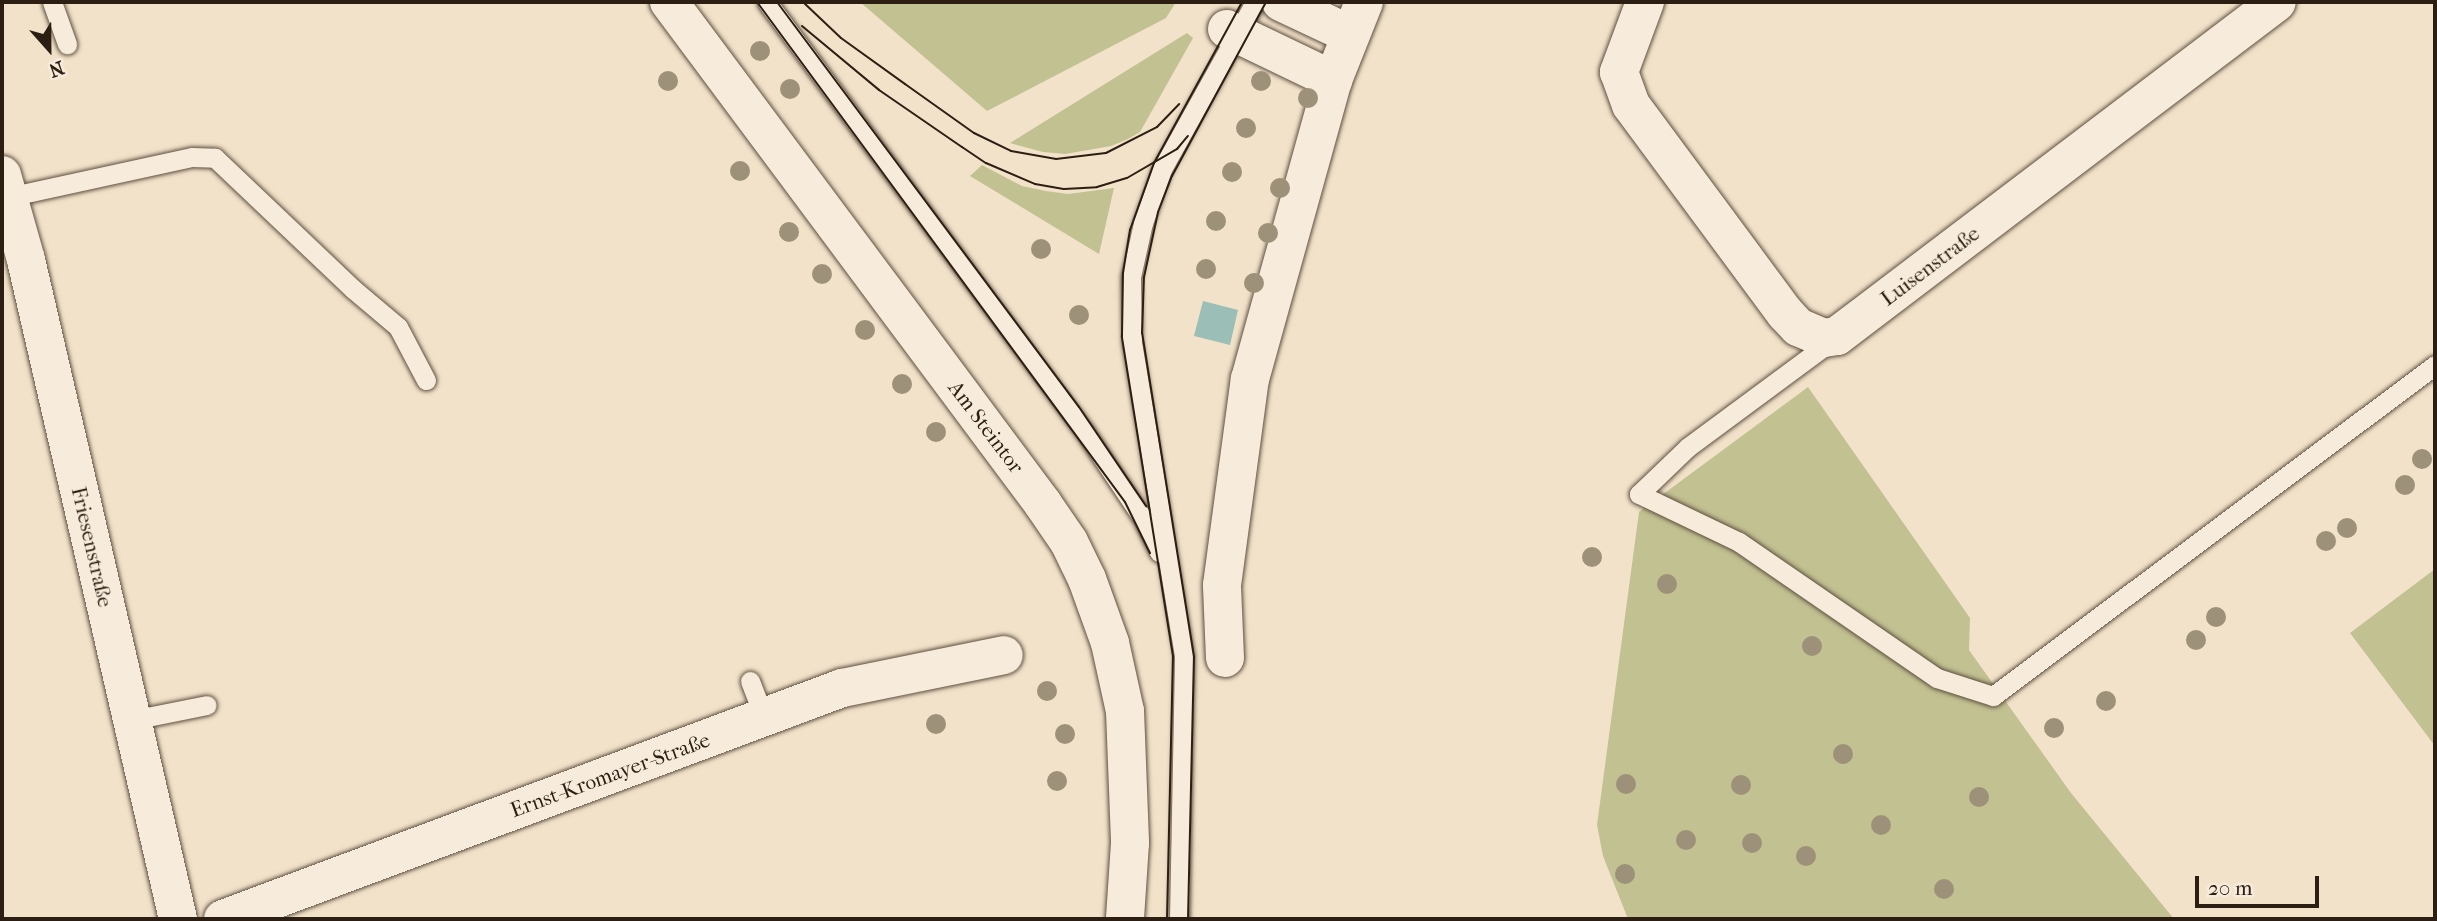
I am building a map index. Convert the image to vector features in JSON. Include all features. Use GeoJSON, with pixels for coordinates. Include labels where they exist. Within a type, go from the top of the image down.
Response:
{"type":"FeatureCollection","features":[{"type":"Feature","properties":{"kind":"street","name":"Am Steintor"},"geometry":{"type":"LineString","coordinates":[[669,2],[1069,542],[1087,579],[1110,643],[1125,711],[1130,830],[1125,919]]}},
{"type":"Feature","properties":{"kind":"street"},"geometry":{"type":"LineString","coordinates":[[1225,658],[1222,586],[1250,379],[1333,80],[1358,18],[1282,2]]}},
{"type":"Feature","properties":{"kind":"street"},"geometry":{"type":"LineString","coordinates":[[1645,2],[1619,72],[1631,105],[1784,313],[1798,327],[1812,335],[1824,338],[1837,336]]}},
{"type":"Feature","properties":{"kind":"street","name":"Luisenstraße"},"geometry":{"type":"LineString","coordinates":[[1837,336],[2277,2]]}},
{"type":"Feature","properties":{"kind":"street"},"geometry":{"type":"LineString","coordinates":[[1240,22],[1333,80]]}},
{"type":"Feature","properties":{"kind":"street","name":"Friesenstraße"},"geometry":{"type":"LineString","coordinates":[[5,186],[26,260],[178,919]]}},
{"type":"Feature","properties":{"kind":"street","name":"Ernst-Kromayer-Straße"},"geometry":{"type":"LineString","coordinates":[[223,919],[842,688],[1004,655]]}},
{"type":"Feature","properties":{"kind":"lane"},"geometry":{"type":"LineString","coordinates":[[52,2],[67,44]]}},
{"type":"Feature","properties":{"kind":"lane"},"geometry":{"type":"LineString","coordinates":[[766,2],[1086,432],[1154,539],[1173,589]]}},
{"type":"Feature","properties":{"kind":"lane"},"geometry":{"type":"LineString","coordinates":[[1179,919],[1185,674],[1182,632],[1132,341],[1131,277],[1143,223],[1162,169],[1240,22]]}},
{"type":"Feature","properties":{"kind":"lane"},"geometry":{"type":"LineString","coordinates":[[5,186],[192,157],[215,158],[353,289],[398,327],[426,380]]}},
{"type":"Feature","properties":{"kind":"lane"},"geometry":{"type":"LineString","coordinates":[[1837,336],[1688,447],[1639,494],[1739,542],[1937,678],[1993,696],[2435,365]]}},
{"type":"Feature","properties":{"kind":"lane"},"geometry":{"type":"LineString","coordinates":[[750,681],[764,718]]}},
{"type":"Feature","properties":{"kind":"lane"},"geometry":{"type":"LineString","coordinates":[[132,720],[207,705]]}},
{"type":"Feature","properties":{"kind":"shaded area"},"geometry":{"type":"Polygon","coordinates":[[[860,2],[1176,2],[1166,18],[987,111],[860,2]]]}},
{"type":"Feature","properties":{"kind":"shaded area"},"geometry":{"type":"Polygon","coordinates":[[[1187,33],[1193,38],[1140,132],[1111,146],[1065,154],[1043,152],[1010,143],[1187,33]]]}},
{"type":"Feature","properties":{"kind":"shaded area"},"geometry":{"type":"Polygon","coordinates":[[[982,165],[1022,186],[1046,191],[1068,194],[1114,188],[1099,254],[970,176],[982,165]]]}},
{"type":"Feature","properties":{"kind":"shaded area"},"geometry":{"type":"Polygon","coordinates":[[[1808,387],[1970,618],[1969,650],[2071,793],[2174,919],[1628,919],[1603,856],[1597,825],[1639,512],[1808,387]]]}},
{"type":"Feature","properties":{"kind":"shaded area"},"geometry":{"type":"Polygon","coordinates":[[[2435,569],[2435,746],[2350,633],[2435,569]]]}},
{"type":"Feature","properties":{"kind":"water"},"geometry":{"type":"Polygon","coordinates":[[[1203,301],[1238,310],[1230,345],[1194,336],[1203,301]]]}},
{"type":"Feature","properties":{"kind":"tram line"},"geometry":{"type":"LineString","coordinates":[[757,2],[1125,502],[1150,553]]}},
{"type":"Feature","properties":{"kind":"tram line"},"geometry":{"type":"LineString","coordinates":[[777,2],[1079,407],[1146,506]]}},
{"type":"Feature","properties":{"kind":"tram line"},"geometry":{"type":"LineString","coordinates":[[803,2],[841,38],[905,84],[974,133],[1011,151],[1056,159],[1106,153],[1157,127],[1179,104]]}},
{"type":"Feature","properties":{"kind":"tram line"},"geometry":{"type":"LineString","coordinates":[[1167,919],[1173,656],[1122,336],[1123,273],[1130,230],[1154,163],[1242,2]]}},
{"type":"Feature","properties":{"kind":"tram line"},"geometry":{"type":"LineString","coordinates":[[1188,919],[1194,657],[1142,333],[1144,277],[1158,212],[1172,176],[1266,2]]}},
{"type":"Feature","properties":{"kind":"tram line"},"geometry":{"type":"LineString","coordinates":[[802,26],[879,90],[962,147],[986,163],[1035,184],[1064,189],[1097,187],[1127,178],[1177,149],[1188,136]]}}]}
